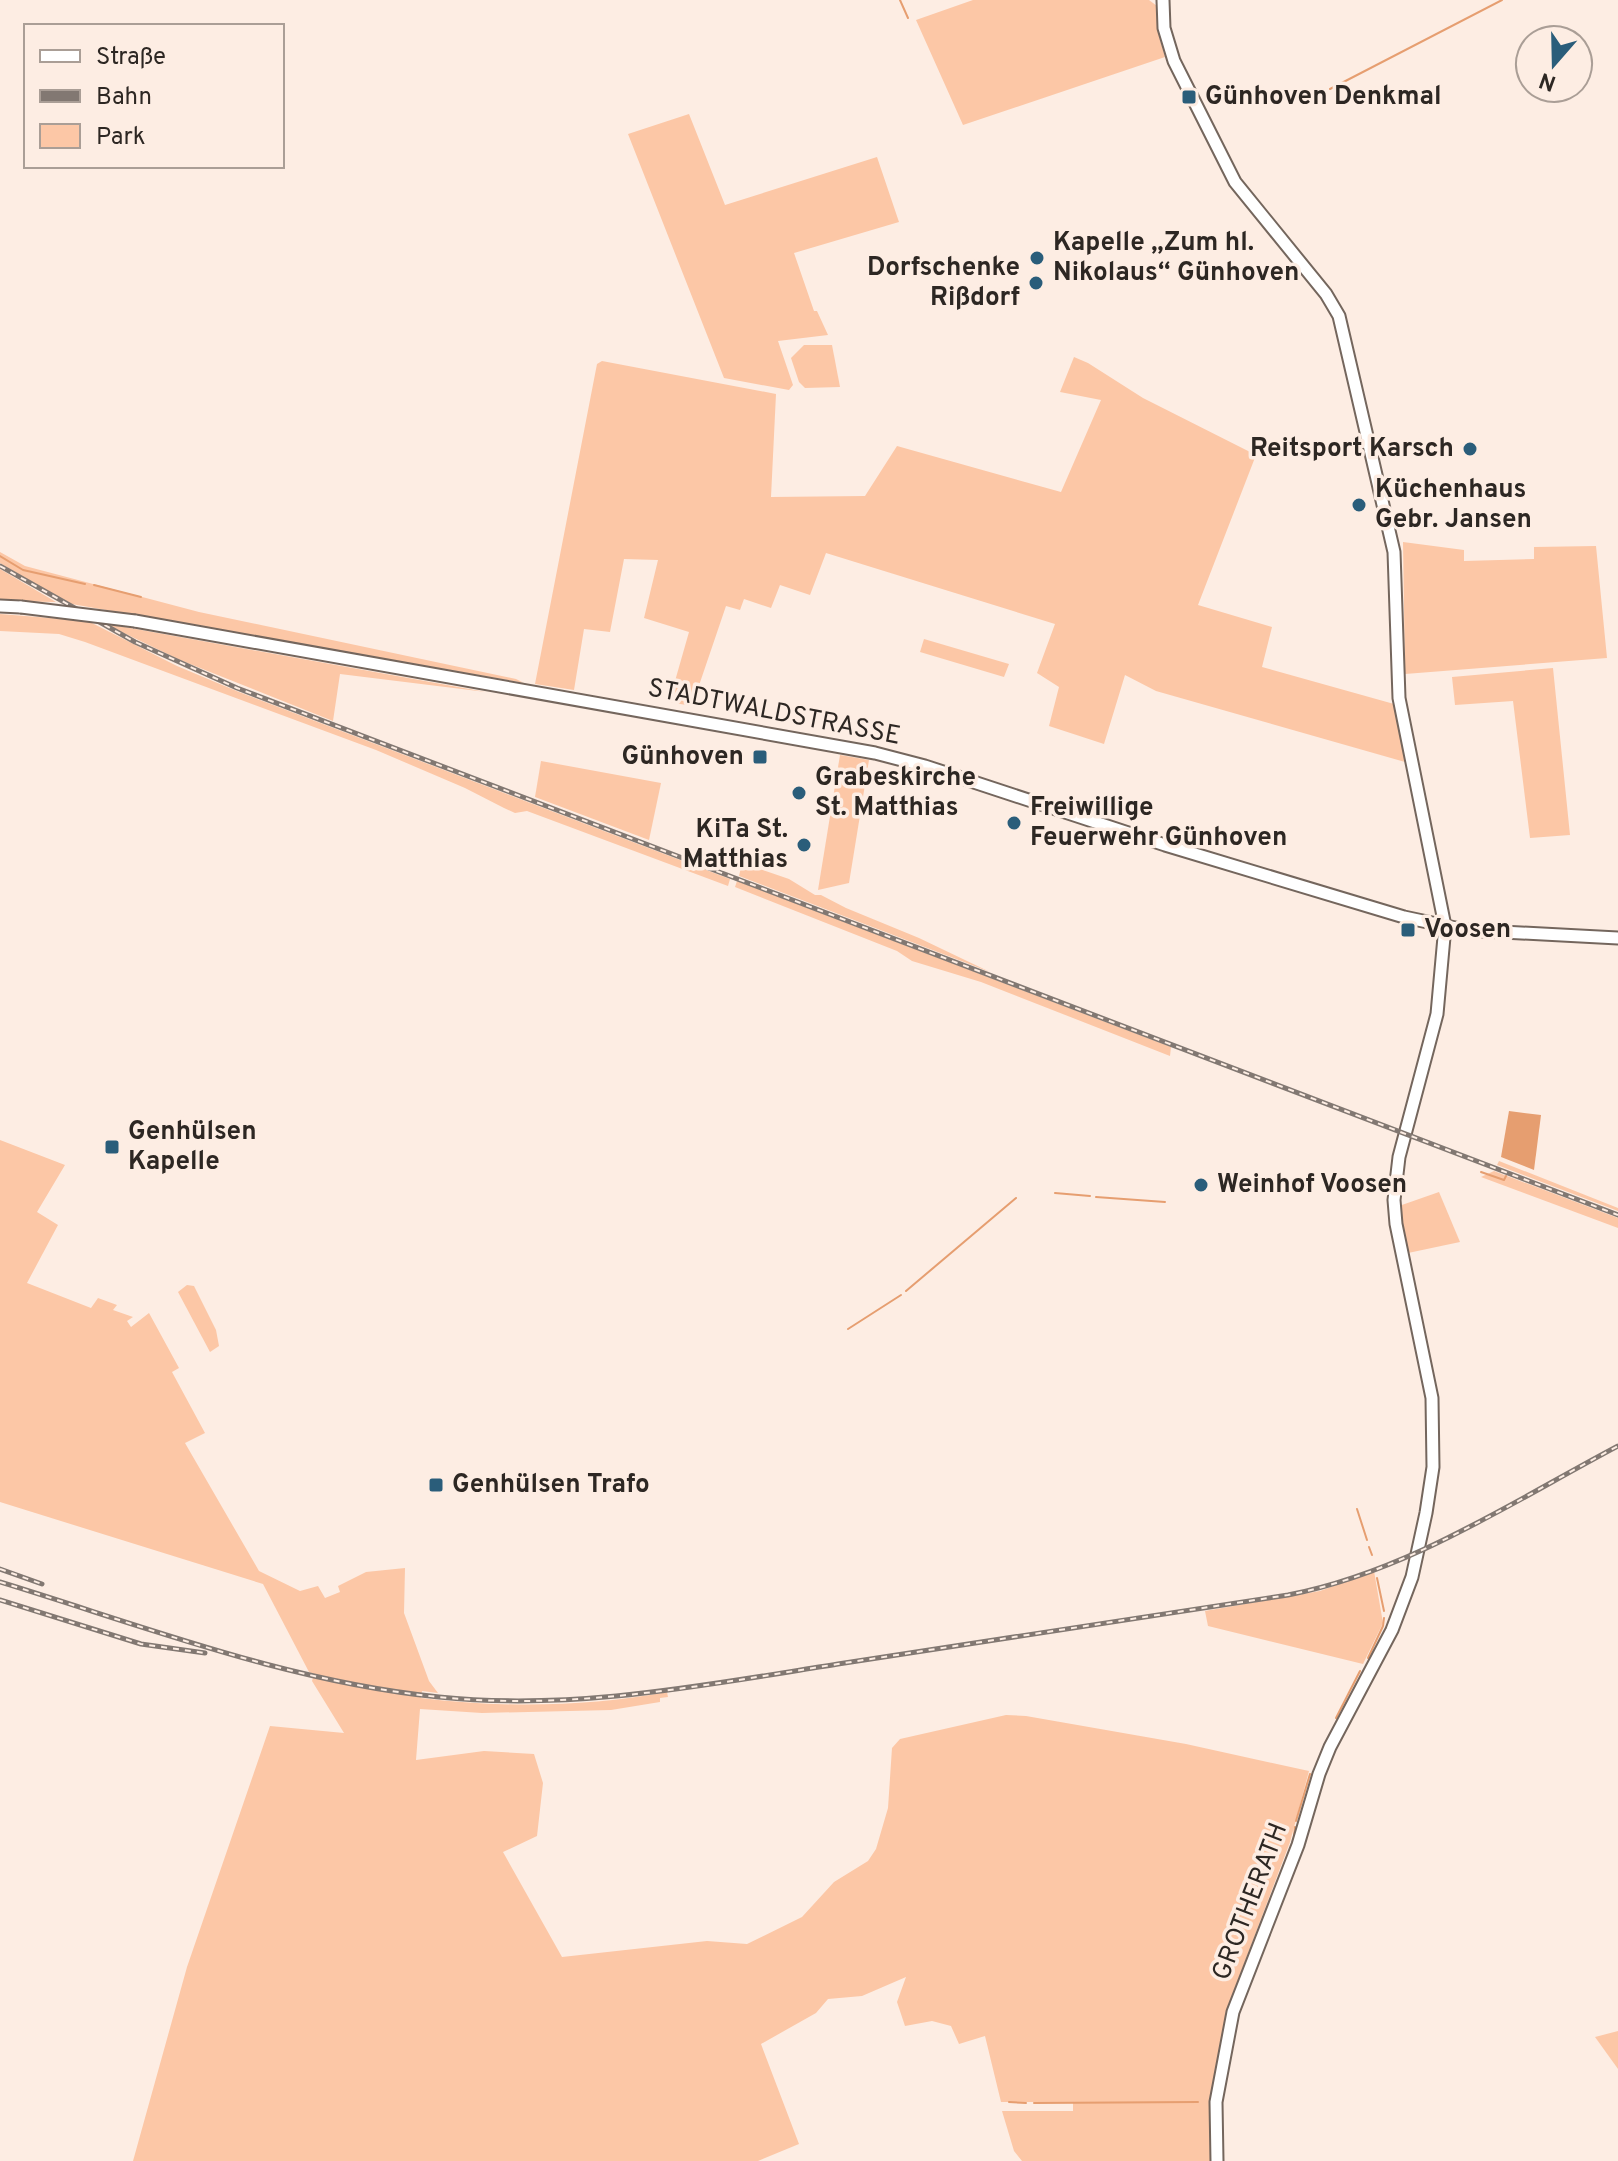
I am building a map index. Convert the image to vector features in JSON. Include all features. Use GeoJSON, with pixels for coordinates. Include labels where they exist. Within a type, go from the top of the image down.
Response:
{"type":"FeatureCollection","features":[{"type":"Feature","properties":{"kind":"street"},"geometry":{"type":"LineString","coordinates":[[1163,0],[1164,28],[1174,61],[1235,182],[1326,294],[1339,316],[1394,552],[1399,698],[1445,926]]}},
{"type":"Feature","properties":{"kind":"street","name":"STADTWALDSTRASSE"},"geometry":{"type":"LineString","coordinates":[[0,606],[135,621],[875,753],[925,766],[1165,845],[1375,909],[1445,926],[1518,934],[1618,938]]}},
{"type":"Feature","properties":{"kind":"street","name":"GROTHERATH"},"geometry":{"type":"LineString","coordinates":[[1217,2161],[1216,2102],[1233,2012],[1298,1845],[1319,1774],[1381,1655],[1412,1577],[1433,1467],[1432,1398],[1394,1204],[1399,1157],[1437,1014],[1445,926]]}},
{"type":"Feature","properties":{"kind":"green space"},"geometry":{"type":"Polygon","coordinates":[[[973,0],[1149,0],[1157,6],[1159,36],[1165,57],[963,125],[916,20],[973,0]]]}},
{"type":"Feature","properties":{"kind":"green space"},"geometry":{"type":"Polygon","coordinates":[[[689,114],[725,205],[877,157],[899,222],[794,253],[814,311],[817,311],[828,335],[778,341],[793,385],[789,390],[724,378],[628,134],[689,114]]]}},
{"type":"Feature","properties":{"kind":"green space"},"geometry":{"type":"Polygon","coordinates":[[[804,345],[832,345],[840,387],[805,388],[799,382],[791,358],[804,345]]]}},
{"type":"Feature","properties":{"kind":"green space"},"geometry":{"type":"Polygon","coordinates":[[[1074,357],[1143,398],[1256,455],[1198,605],[1272,627],[1262,667],[1394,704],[1405,762],[1156,691],[1125,675],[1104,744],[1049,726],[1059,687],[1037,673],[1055,624],[826,553],[810,595],[780,585],[771,608],[744,599],[740,610],[726,606],[692,706],[669,702],[689,632],[644,618],[658,560],[624,559],[610,632],[584,629],[574,690],[535,684],[597,364],[602,361],[776,394],[771,497],[865,496],[897,446],[1061,492],[1101,400],[1060,392],[1074,357]]]}},
{"type":"Feature","properties":{"kind":"green space"},"geometry":{"type":"Polygon","coordinates":[[[1403,542],[1464,550],[1464,561],[1534,559],[1534,547],[1596,546],[1607,658],[1405,674],[1403,542]]]}},
{"type":"Feature","properties":{"kind":"green space"},"geometry":{"type":"Polygon","coordinates":[[[0,552],[25,566],[199,612],[524,683],[66,603],[0,563],[0,552]]]}},
{"type":"Feature","properties":{"kind":"green space"},"geometry":{"type":"Polygon","coordinates":[[[0,569],[56,602],[0,601],[0,569]]]}},
{"type":"Feature","properties":{"kind":"green space"},"geometry":{"type":"Polygon","coordinates":[[[0,614],[88,621],[177,666],[239,692],[730,879],[728,886],[527,811],[515,813],[376,750],[85,642],[59,634],[0,631],[0,614]]]}},
{"type":"Feature","properties":{"kind":"green space"},"geometry":{"type":"Polygon","coordinates":[[[103,623],[486,692],[340,674],[333,721],[180,660],[103,623]]]}},
{"type":"Feature","properties":{"kind":"green space"},"geometry":{"type":"Polygon","coordinates":[[[924,639],[1009,664],[1004,677],[920,652],[924,639]]]}},
{"type":"Feature","properties":{"kind":"green space"},"geometry":{"type":"Polygon","coordinates":[[[1553,668],[1570,835],[1530,838],[1513,701],[1455,705],[1452,677],[1553,668]]]}},
{"type":"Feature","properties":{"kind":"green space"},"geometry":{"type":"Polygon","coordinates":[[[840,755],[869,760],[849,883],[818,890],[840,755]]]}},
{"type":"Feature","properties":{"kind":"green space"},"geometry":{"type":"Polygon","coordinates":[[[541,761],[661,783],[649,840],[535,797],[541,761]]]}},
{"type":"Feature","properties":{"kind":"green space"},"geometry":{"type":"Polygon","coordinates":[[[742,863],[789,879],[815,895],[919,938],[990,972],[739,876],[742,863]]]}},
{"type":"Feature","properties":{"kind":"green space"},"geometry":{"type":"Polygon","coordinates":[[[737,881],[1171,1047],[1170,1056],[981,982],[912,961],[897,951],[735,887],[737,881]]]}},
{"type":"Feature","properties":{"kind":"green space"},"geometry":{"type":"Polygon","coordinates":[[[0,1140],[65,1165],[37,1212],[58,1225],[27,1283],[91,1308],[98,1298],[117,1305],[113,1310],[133,1317],[127,1321],[131,1327],[149,1313],[179,1368],[172,1372],[205,1433],[185,1443],[259,1571],[300,1591],[318,1586],[325,1598],[340,1592],[338,1586],[366,1572],[405,1568],[404,1613],[429,1681],[438,1693],[422,1691],[421,1698],[544,1704],[606,1701],[667,1692],[668,1697],[660,1698],[660,1702],[611,1710],[482,1713],[420,1709],[416,1760],[484,1751],[534,1754],[543,1783],[537,1836],[503,1852],[562,1957],[707,1941],[747,1944],[802,1917],[834,1882],[868,1861],[876,1849],[888,1808],[892,1748],[900,1739],[1006,1715],[1026,1716],[1186,1744],[1309,1771],[1290,1842],[1225,2014],[1229,2015],[1213,2161],[1022,2161],[1014,2151],[1002,2111],[1073,2111],[1073,2102],[1001,2102],[985,2036],[959,2044],[951,2026],[932,2021],[905,2026],[897,2002],[906,1977],[862,1996],[828,1999],[816,2013],[761,2044],[799,2144],[758,2161],[133,2161],[187,1967],[270,1726],[344,1733],[312,1681],[314,1674],[309,1672],[263,1584],[0,1502],[0,1140]]]}},
{"type":"Feature","properties":{"kind":"green space"},"geometry":{"type":"Polygon","coordinates":[[[1499,1161],[1618,1208],[1618,1211],[1497,1165],[1499,1161]]]}},
{"type":"Feature","properties":{"kind":"green space"},"geometry":{"type":"Polygon","coordinates":[[[1494,1171],[1618,1218],[1618,1228],[1481,1177],[1494,1171]]]}},
{"type":"Feature","properties":{"kind":"green space"},"geometry":{"type":"Polygon","coordinates":[[[1439,1192],[1460,1242],[1408,1253],[1399,1206],[1439,1192]]]}},
{"type":"Feature","properties":{"kind":"green space"},"geometry":{"type":"Polygon","coordinates":[[[187,1285],[194,1286],[216,1330],[219,1346],[210,1352],[178,1292],[187,1285]]]}},
{"type":"Feature","properties":{"kind":"green space"},"geometry":{"type":"Polygon","coordinates":[[[1374,1571],[1383,1623],[1363,1664],[1208,1626],[1205,1611],[1320,1591],[1374,1571]]]}},
{"type":"Feature","properties":{"kind":"green space"},"geometry":{"type":"Polygon","coordinates":[[[1618,2031],[1618,2069],[1595,2037],[1618,2031]]]}},
{"type":"Feature","properties":{"kind":"shaded area"},"geometry":{"type":"Polygon","coordinates":[[[1509,1111],[1541,1115],[1534,1170],[1501,1157],[1509,1111]]]}},
{"type":"Feature","properties":{"kind":"waterway"},"geometry":{"type":"LineString","coordinates":[[900,0],[908,18]]}},
{"type":"Feature","properties":{"kind":"waterway"},"geometry":{"type":"LineString","coordinates":[[1330,89],[1502,0]]}},
{"type":"Feature","properties":{"kind":"waterway"},"geometry":{"type":"LineString","coordinates":[[0,556],[23,570],[85,584]]}},
{"type":"Feature","properties":{"kind":"waterway"},"geometry":{"type":"LineString","coordinates":[[94,585],[141,597]]}},
{"type":"Feature","properties":{"kind":"waterway"},"geometry":{"type":"LineString","coordinates":[[1481,1172],[1504,1180],[1506,1176]]}},
{"type":"Feature","properties":{"kind":"waterway"},"geometry":{"type":"LineString","coordinates":[[1055,1193],[1090,1196]]}},
{"type":"Feature","properties":{"kind":"waterway"},"geometry":{"type":"LineString","coordinates":[[1096,1197],[1165,1202]]}},
{"type":"Feature","properties":{"kind":"waterway"},"geometry":{"type":"LineString","coordinates":[[906,1291],[1016,1198]]}},
{"type":"Feature","properties":{"kind":"waterway"},"geometry":{"type":"LineString","coordinates":[[848,1329],[901,1295]]}},
{"type":"Feature","properties":{"kind":"waterway"},"geometry":{"type":"LineString","coordinates":[[1357,1509],[1367,1540]]}},
{"type":"Feature","properties":{"kind":"waterway"},"geometry":{"type":"LineString","coordinates":[[1369,1547],[1372,1555]]}},
{"type":"Feature","properties":{"kind":"waterway"},"geometry":{"type":"LineString","coordinates":[[1377,1578],[1384,1611]]}},
{"type":"Feature","properties":{"kind":"waterway"},"geometry":{"type":"LineString","coordinates":[[1368,1658],[1384,1618]]}},
{"type":"Feature","properties":{"kind":"waterway"},"geometry":{"type":"LineString","coordinates":[[1336,1718],[1360,1671]]}},
{"type":"Feature","properties":{"kind":"waterway"},"geometry":{"type":"LineString","coordinates":[[1296,1821],[1310,1774]]}},
{"type":"Feature","properties":{"kind":"waterway"},"geometry":{"type":"LineString","coordinates":[[1293,1845],[1295,1827]]}},
{"type":"Feature","properties":{"kind":"waterway"},"geometry":{"type":"LineString","coordinates":[[1214,2084],[1227,2015]]}},
{"type":"Feature","properties":{"kind":"waterway"},"geometry":{"type":"LineString","coordinates":[[1009,2102],[1026,2103]]}},
{"type":"Feature","properties":{"kind":"waterway"},"geometry":{"type":"LineString","coordinates":[[1034,2103],[1198,2102]]}},
{"type":"Feature","properties":{"kind":"railway"},"geometry":{"type":"LineString","coordinates":[[0,566],[135,642],[237,688],[1618,1215]]}},
{"type":"Feature","properties":{"kind":"railway"},"geometry":{"type":"LineString","coordinates":[[0,1582],[272,1666],[383,1690],[439,1697],[540,1701],[639,1694],[1288,1595],[1332,1584],[1417,1553],[1618,1446]]}},
{"type":"Feature","properties":{"kind":"railway"},"geometry":{"type":"LineString","coordinates":[[0,1569],[42,1584]]}},
{"type":"Feature","properties":{"kind":"railway"},"geometry":{"type":"LineString","coordinates":[[0,1600],[141,1644],[205,1653]]}},
{"type":"Feature","properties":{"kind":"place","name":"Günhoven Denkmal"},"geometry":{"type":"Point","coordinates":[1189,97]}},
{"type":"Feature","properties":{"kind":"place","name":"Kapelle „Zum hl. Nikolaus“ Günhoven"},"geometry":{"type":"Point","coordinates":[1037,258]}},
{"type":"Feature","properties":{"kind":"place","name":"Dorfschenke Rißdorf"},"geometry":{"type":"Point","coordinates":[1036,283]}},
{"type":"Feature","properties":{"kind":"place","name":"Reitsport Karsch"},"geometry":{"type":"Point","coordinates":[1470,449]}},
{"type":"Feature","properties":{"kind":"place","name":"Küchenhaus Gebr. Jansen"},"geometry":{"type":"Point","coordinates":[1359,505]}},
{"type":"Feature","properties":{"kind":"place","name":"Günhoven"},"geometry":{"type":"Point","coordinates":[760,757]}},
{"type":"Feature","properties":{"kind":"place","name":"Grabeskirche St. Matthias"},"geometry":{"type":"Point","coordinates":[799,793]}},
{"type":"Feature","properties":{"kind":"place","name":"Freiwillige Feuerwehr Günhoven"},"geometry":{"type":"Point","coordinates":[1014,823]}},
{"type":"Feature","properties":{"kind":"place","name":"KiTa St. Matthias"},"geometry":{"type":"Point","coordinates":[804,845]}},
{"type":"Feature","properties":{"kind":"place","name":"Voosen"},"geometry":{"type":"Point","coordinates":[1408,930]}},
{"type":"Feature","properties":{"kind":"place","name":"Genhülsen Kapelle"},"geometry":{"type":"Point","coordinates":[112,1147]}},
{"type":"Feature","properties":{"kind":"place","name":"Weinhof Voosen"},"geometry":{"type":"Point","coordinates":[1201,1185]}},
{"type":"Feature","properties":{"kind":"place","name":"Genhülsen Trafo"},"geometry":{"type":"Point","coordinates":[436,1485]}}]}
